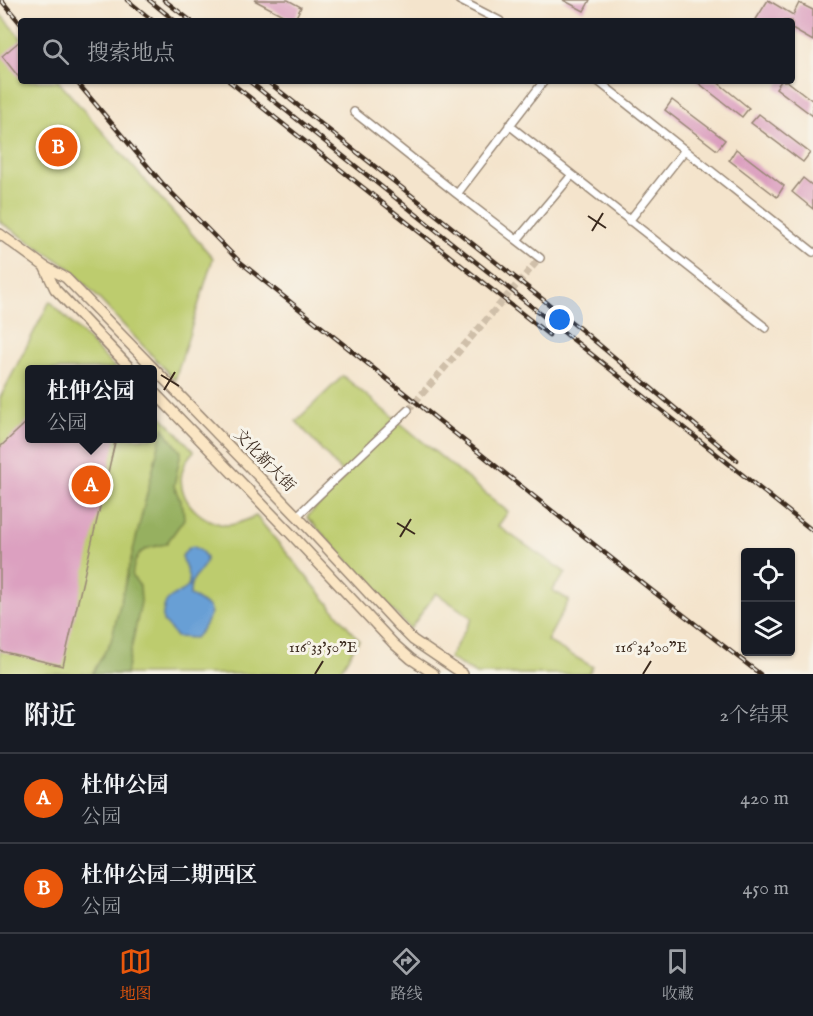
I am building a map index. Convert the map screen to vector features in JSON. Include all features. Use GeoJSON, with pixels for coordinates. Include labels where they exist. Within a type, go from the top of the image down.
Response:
{"type":"FeatureCollection","features":[{"type":"Feature","properties":{"kind":"street"},"geometry":{"type":"LineString","coordinates":[[459,0],[494,18]]}},
{"type":"Feature","properties":{"kind":"street"},"geometry":{"type":"LineString","coordinates":[[457,194],[542,84]]}},
{"type":"Feature","properties":{"kind":"street"},"geometry":{"type":"LineString","coordinates":[[602,84],[813,252]]}},
{"type":"Feature","properties":{"kind":"street"},"geometry":{"type":"LineString","coordinates":[[354,112],[540,258]]}},
{"type":"Feature","properties":{"kind":"street"},"geometry":{"type":"LineString","coordinates":[[509,125],[766,328]]}},
{"type":"Feature","properties":{"kind":"street"},"geometry":{"type":"LineString","coordinates":[[629,221],[685,150]]}},
{"type":"Feature","properties":{"kind":"street"},"geometry":{"type":"LineString","coordinates":[[517,240],[572,176]]}},
{"type":"Feature","properties":{"kind":"street","name":"文化新大街"},"geometry":{"type":"LineString","coordinates":[[0,234],[44,266],[66,278],[150,365]]}},
{"type":"Feature","properties":{"kind":"street","name":"文化新大街"},"geometry":{"type":"LineString","coordinates":[[44,266],[55,289],[128,365]]}},
{"type":"Feature","properties":{"kind":"street","name":"文化新大街"},"geometry":{"type":"LineString","coordinates":[[157,372],[413,640],[463,674]]}},
{"type":"Feature","properties":{"kind":"street","name":"文化新大街"},"geometry":{"type":"LineString","coordinates":[[157,394],[394,644],[434,674]]}},
{"type":"Feature","properties":{"kind":"street"},"geometry":{"type":"LineString","coordinates":[[297,516],[408,410]]}},
{"type":"Feature","properties":{"kind":"green space"},"geometry":{"type":"Polygon","coordinates":[[[0,14],[18,35],[18,84],[61,84],[213,258],[175,380],[70,268],[0,222],[0,14]]]}},
{"type":"Feature","properties":{"kind":"green space"},"geometry":{"type":"Polygon","coordinates":[[[50,301],[112,365],[25,365],[25,443],[157,443],[157,411],[194,451],[186,462],[181,484],[190,504],[198,513],[224,525],[238,523],[256,516],[359,640],[338,674],[0,674],[0,398],[50,301]]]}},
{"type":"Feature","properties":{"kind":"green space"},"geometry":{"type":"Polygon","coordinates":[[[343,376],[508,512],[498,526],[566,573],[552,590],[569,600],[547,641],[593,667],[588,674],[476,674],[449,658],[472,618],[436,593],[410,629],[307,517],[345,476],[296,421],[343,376]]]}},
{"type":"Feature","properties":{"kind":"green space"},"geometry":{"type":"Polygon","coordinates":[[[163,428],[181,452],[174,486],[183,507],[184,519],[166,544],[145,549],[135,561],[132,576],[140,586],[141,602],[126,674],[92,674],[111,641],[163,428]]]}},
{"type":"Feature","properties":{"kind":"water"},"geometry":{"type":"Polygon","coordinates":[[[193,546],[205,555],[206,559],[192,582],[190,595],[209,607],[211,613],[195,638],[176,637],[163,622],[163,610],[170,597],[188,586],[189,580],[182,556],[187,549],[193,546]]]}},
{"type":"Feature","properties":{"kind":"building"},"geometry":{"type":"Polygon","coordinates":[[[254,0],[288,0],[301,7],[296,18],[288,18],[254,0]]]}},
{"type":"Feature","properties":{"kind":"building"},"geometry":{"type":"Polygon","coordinates":[[[563,0],[590,0],[584,11],[563,0]]]}},
{"type":"Feature","properties":{"kind":"building"},"geometry":{"type":"Polygon","coordinates":[[[768,0],[793,15],[799,3],[813,10],[813,41],[795,31],[795,18],[757,18],[768,0]]]}},
{"type":"Feature","properties":{"kind":"building"},"geometry":{"type":"Polygon","coordinates":[[[18,43],[18,76],[2,56],[18,43]]]}},
{"type":"Feature","properties":{"kind":"building"},"geometry":{"type":"Polygon","coordinates":[[[700,84],[720,84],[749,108],[742,117],[700,84]]]}},
{"type":"Feature","properties":{"kind":"building"},"geometry":{"type":"Polygon","coordinates":[[[779,84],[791,84],[813,101],[813,116],[776,88],[779,84]]]}},
{"type":"Feature","properties":{"kind":"building"},"geometry":{"type":"Polygon","coordinates":[[[672,100],[725,140],[717,150],[665,110],[672,100]]]}},
{"type":"Feature","properties":{"kind":"building"},"geometry":{"type":"Polygon","coordinates":[[[759,114],[810,153],[803,162],[751,123],[759,114]]]}},
{"type":"Feature","properties":{"kind":"building"},"geometry":{"type":"Polygon","coordinates":[[[736,149],[784,186],[777,197],[729,160],[736,149]]]}},
{"type":"Feature","properties":{"kind":"building"},"geometry":{"type":"Polygon","coordinates":[[[803,178],[813,186],[813,209],[792,192],[803,178]]]}},
{"type":"Feature","properties":{"kind":"building"},"geometry":{"type":"Polygon","coordinates":[[[25,424],[25,443],[115,443],[63,666],[0,651],[0,447],[25,424]]]}},
{"type":"Feature","properties":{"kind":"tunnel"},"geometry":{"type":"LineString","coordinates":[[408,410],[540,258]]}},
{"type":"Feature","properties":{"kind":"railway"},"geometry":{"type":"LineString","coordinates":[[1,0],[18,20]]}},
{"type":"Feature","properties":{"kind":"railway"},"geometry":{"type":"LineString","coordinates":[[127,0],[149,18]]}},
{"type":"Feature","properties":{"kind":"railway"},"geometry":{"type":"LineString","coordinates":[[149,0],[171,18]]}},
{"type":"Feature","properties":{"kind":"railway"},"geometry":{"type":"LineString","coordinates":[[164,0],[187,18]]}},
{"type":"Feature","properties":{"kind":"railway"},"geometry":{"type":"LineString","coordinates":[[79,84],[162,183],[239,261],[760,674]]}},
{"type":"Feature","properties":{"kind":"railway"},"geometry":{"type":"LineString","coordinates":[[233,84],[549,335]]}},
{"type":"Feature","properties":{"kind":"railway"},"geometry":{"type":"LineString","coordinates":[[253,84],[813,531]]}},
{"type":"Feature","properties":{"kind":"railway"},"geometry":{"type":"LineString","coordinates":[[271,84],[584,332],[737,460]]}},
{"type":"Feature","properties":{"kind":"place","name":"杜仲公园二期西区"},"geometry":{"type":"Point","coordinates":[58,147]}},
{"type":"Feature","properties":{"kind":"place","name":"杜仲公园"},"geometry":{"type":"Point","coordinates":[91,485]}}]}
